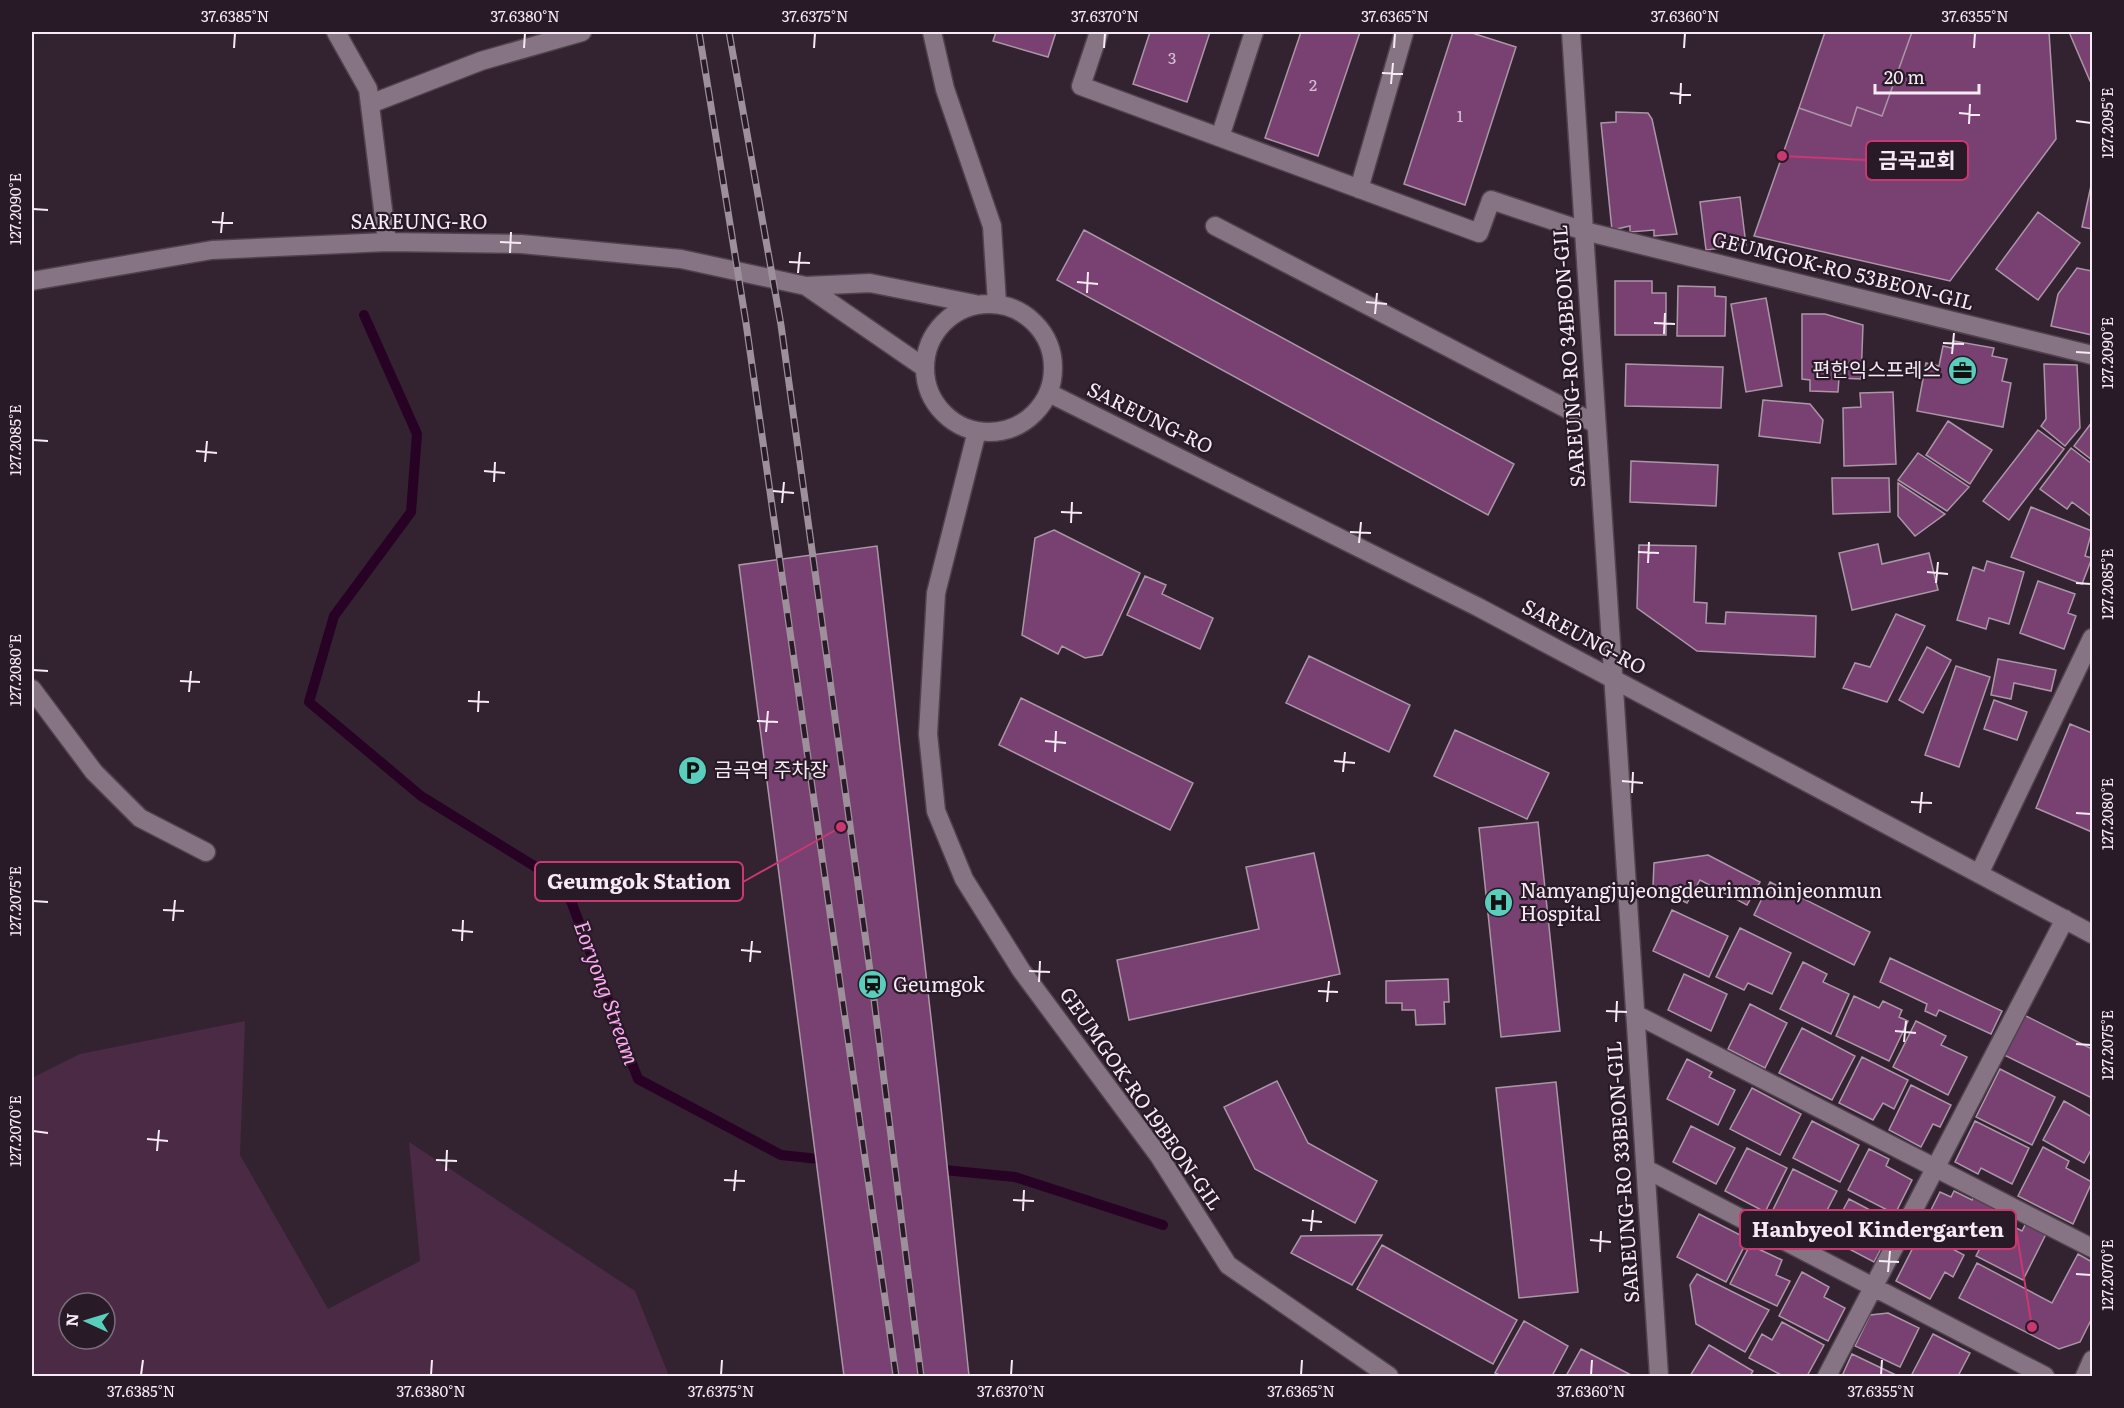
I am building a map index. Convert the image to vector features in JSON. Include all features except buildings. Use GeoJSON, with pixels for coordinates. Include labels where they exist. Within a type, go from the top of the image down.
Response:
{"type":"FeatureCollection","features":[{"type":"Feature","properties":{"kind":"street"},"geometry":{"type":"LineString","coordinates":[[336,32],[368,89],[387,242]]}},
{"type":"Feature","properties":{"kind":"street"},"geometry":{"type":"LineString","coordinates":[[370,104],[481,61],[582,32]]}},
{"type":"Feature","properties":{"kind":"street"},"geometry":{"type":"LineString","coordinates":[[932,32],[945,89],[992,226],[997,303]]}},
{"type":"Feature","properties":{"kind":"street"},"geometry":{"type":"LineString","coordinates":[[1099,32],[1081,86],[1359,189],[1404,33]]}},
{"type":"Feature","properties":{"kind":"street"},"geometry":{"type":"LineString","coordinates":[[1220,137],[1254,32]]}},
{"type":"Feature","properties":{"kind":"street","name":"SAREUNG-RO 34BEON-GIL"},"geometry":{"type":"LineString","coordinates":[[1571,32],[1613,677]]}},
{"type":"Feature","properties":{"kind":"street","name":"GEUMGOK-RO 53BEON-GIL"},"geometry":{"type":"LineString","coordinates":[[1359,189],[1479,233],[1491,200],[1584,231],[2092,355]]}},
{"type":"Feature","properties":{"kind":"street"},"geometry":{"type":"LineString","coordinates":[[1215,226],[1596,424]]}},
{"type":"Feature","properties":{"kind":"street","name":"SAREUNG-RO"},"geometry":{"type":"LineString","coordinates":[[32,281],[212,250],[387,242],[521,244],[681,259],[806,286],[870,283],[975,304],[997,303],[1016,308],[1033,320],[1045,335],[1053,353],[1053,373],[1049,393],[1037,411],[1020,425],[999,432],[977,431],[957,423],[940,409],[929,390],[925,368],[928,346],[939,327],[955,313],[975,304]]}},
{"type":"Feature","properties":{"kind":"street","name":"SAREUNG-RO"},"geometry":{"type":"LineString","coordinates":[[806,286],[925,368]]}},
{"type":"Feature","properties":{"kind":"street","name":"SAREUNG-RO"},"geometry":{"type":"LineString","coordinates":[[1049,393],[1467,601],[2092,934]]}},
{"type":"Feature","properties":{"kind":"street","name":"GEUMGOK-RO 19BEON-GIL"},"geometry":{"type":"LineString","coordinates":[[977,431],[942,559],[936,593],[928,734],[936,811],[964,879],[1021,970],[1159,1156],[1228,1265],[1389,1377]]}},
{"type":"Feature","properties":{"kind":"street"},"geometry":{"type":"LineString","coordinates":[[1979,874],[2092,638]]}},
{"type":"Feature","properties":{"kind":"street","name":"SAREUNG-RO 33BEON-GIL"},"geometry":{"type":"LineString","coordinates":[[1613,677],[1659,1377]]}},
{"type":"Feature","properties":{"kind":"street"},"geometry":{"type":"LineString","coordinates":[[32,689],[94,772],[140,818],[206,852]]}},
{"type":"Feature","properties":{"kind":"street"},"geometry":{"type":"LineString","coordinates":[[1827,1377],[2065,919]]}},
{"type":"Feature","properties":{"kind":"street"},"geometry":{"type":"LineString","coordinates":[[1635,1014],[2092,1248]]}},
{"type":"Feature","properties":{"kind":"street"},"geometry":{"type":"LineString","coordinates":[[1646,1169],[2045,1377]]}},
{"type":"Feature","properties":{"kind":"street"},"geometry":{"type":"LineString","coordinates":[[2085,1377],[2092,1360]]}},
{"type":"Feature","properties":{"kind":"shaded area"},"geometry":{"type":"Polygon","coordinates":[[[245,1021],[240,1155],[328,1309],[420,1261],[409,1142],[635,1291],[669,1376],[32,1376],[32,1078],[80,1054],[245,1021]]]}},
{"type":"Feature","properties":{"kind":"waterway","name":"Eoryong Stream"},"geometry":{"type":"LineString","coordinates":[[364,315],[417,434],[411,512],[334,616],[309,702],[421,796],[565,885],[638,1079],[781,1155],[828,1160]]}},
{"type":"Feature","properties":{"kind":"waterway","name":"Eoryong Stream"},"geometry":{"type":"LineString","coordinates":[[934,1169],[1015,1177],[1163,1225]]}},
{"type":"Feature","properties":{"kind":"railway"},"geometry":{"type":"LineString","coordinates":[[699,32],[746,323],[896,1376]]}},
{"type":"Feature","properties":{"kind":"railway"},"geometry":{"type":"LineString","coordinates":[[729,32],[781,325],[874,1000],[921,1376]]}},
{"type":"Feature","properties":{"kind":"place","name":"금곡교회"},"geometry":{"type":"Point","coordinates":[1782,156]}},
{"type":"Feature","properties":{"kind":"place","name":"편한익스프레스"},"geometry":{"type":"Point","coordinates":[1962,370]}},
{"type":"Feature","properties":{"kind":"place","name":"금곡역 주차장"},"geometry":{"type":"Point","coordinates":[693,770]}},
{"type":"Feature","properties":{"kind":"place","name":"Geumgok Station"},"geometry":{"type":"Point","coordinates":[841,827]}},
{"type":"Feature","properties":{"kind":"place","name":"Namyangjujeongdeurimnoinjeonmun Hospital"},"geometry":{"type":"Point","coordinates":[1499,902]}},
{"type":"Feature","properties":{"kind":"place","name":"Geumgok"},"geometry":{"type":"Point","coordinates":[872,985]}},
{"type":"Feature","properties":{"kind":"place","name":"Hanbyeol Kindergarten"},"geometry":{"type":"Point","coordinates":[2032,1327]}}]}
